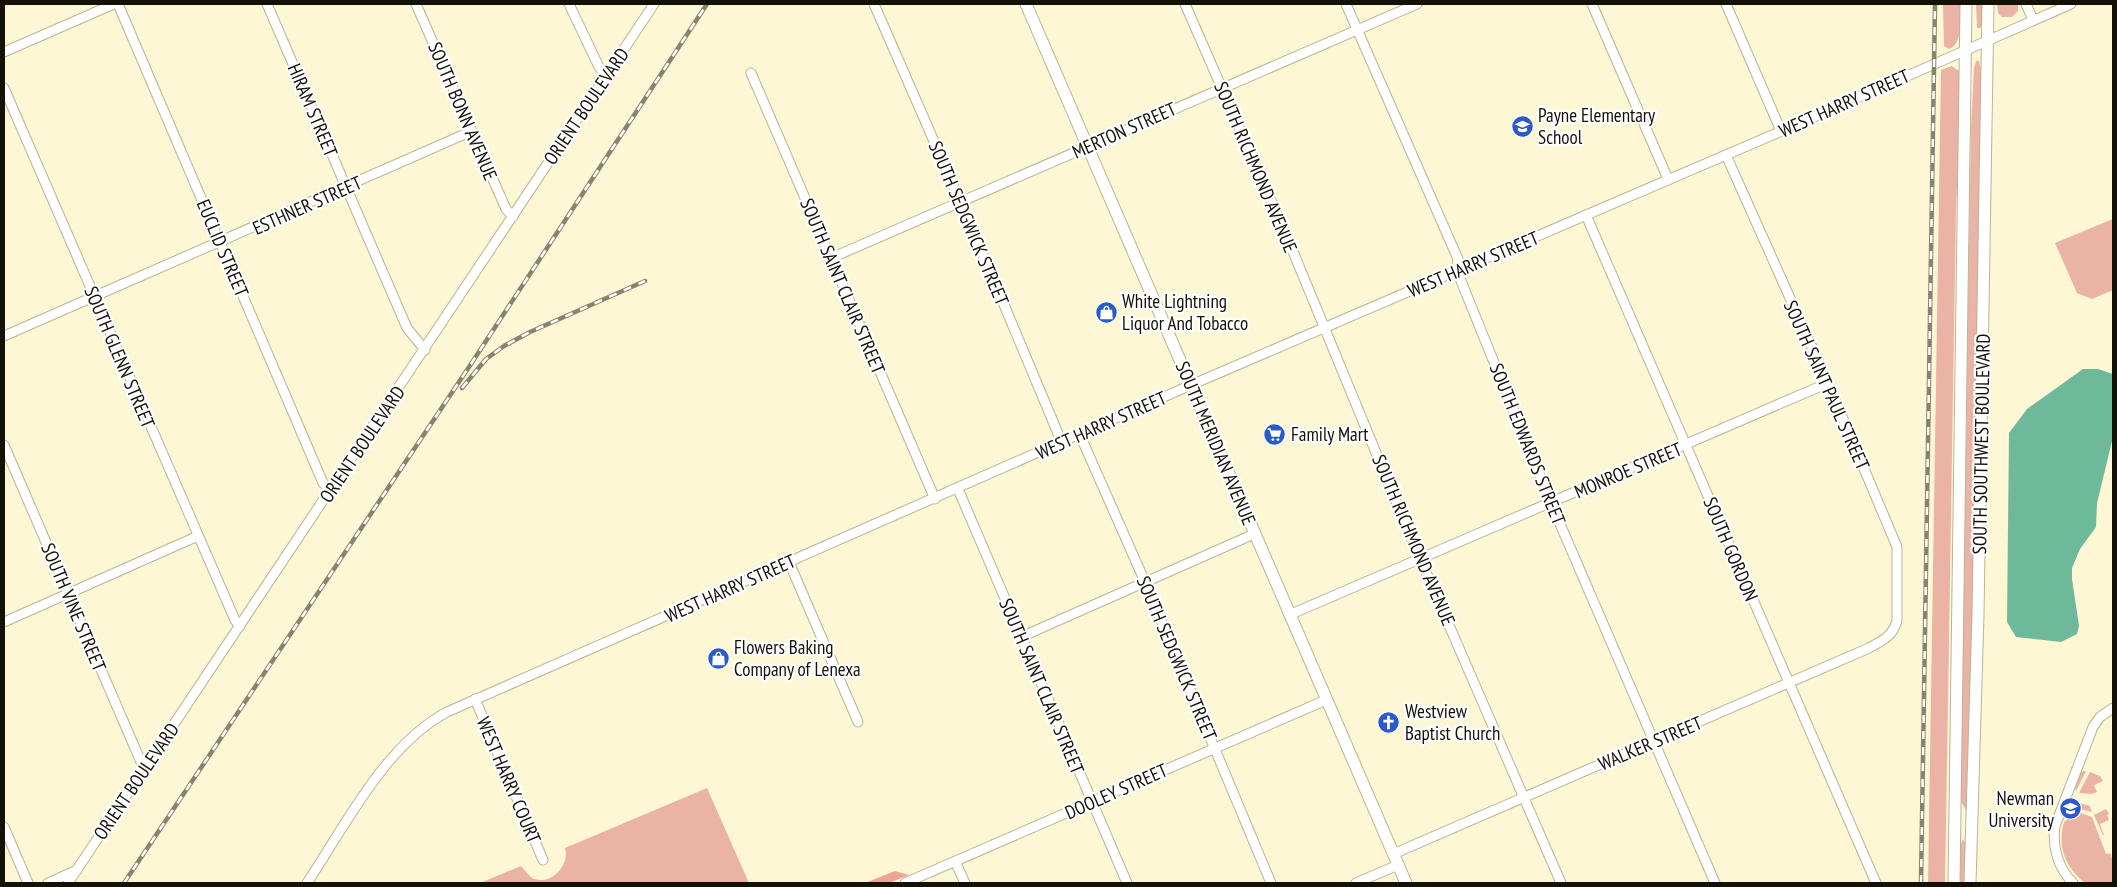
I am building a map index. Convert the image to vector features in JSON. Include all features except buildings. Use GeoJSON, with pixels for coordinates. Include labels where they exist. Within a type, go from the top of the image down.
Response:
{"type":"FeatureCollection","features":[{"type":"Feature","properties":{"kind":"main road","name":"SOUTH MERIDIAN AVENUE"},"geometry":{"type":"LineString","coordinates":[[1026,4],[1406,883]]}},
{"type":"Feature","properties":{"kind":"main road","name":"SOUTH SOUTHWEST BOULEVARD"},"geometry":{"type":"LineString","coordinates":[[1954,883],[1966,4]]}},
{"type":"Feature","properties":{"kind":"main road","name":"SOUTH SOUTHWEST BOULEVARD"},"geometry":{"type":"LineString","coordinates":[[1970,883],[1978,604],[1988,4]]}},
{"type":"Feature","properties":{"kind":"street"},"geometry":{"type":"LineString","coordinates":[[4,52],[116,4]]}},
{"type":"Feature","properties":{"kind":"street","name":"EUCLID STREET"},"geometry":{"type":"LineString","coordinates":[[116,4],[324,484],[330,490]]}},
{"type":"Feature","properties":{"kind":"street","name":"HIRAM STREET"},"geometry":{"type":"LineString","coordinates":[[267,4],[407,328],[425,350]]}},
{"type":"Feature","properties":{"kind":"street","name":"SOUTH BONN AVENUE"},"geometry":{"type":"LineString","coordinates":[[416,4],[506,209],[513,217]]}},
{"type":"Feature","properties":{"kind":"street"},"geometry":{"type":"LineString","coordinates":[[569,4],[599,66],[606,75]]}},
{"type":"Feature","properties":{"kind":"street","name":"ORIENT BOULEVARD"},"geometry":{"type":"LineString","coordinates":[[68,883],[654,4]]}},
{"type":"Feature","properties":{"kind":"street","name":"SOUTH SEDGWICK STREET"},"geometry":{"type":"LineString","coordinates":[[874,4],[961,202],[1062,443]]}},
{"type":"Feature","properties":{"kind":"street","name":"SOUTH RICHMOND AVENUE"},"geometry":{"type":"LineString","coordinates":[[1185,4],[1420,558],[1561,883]]}},
{"type":"Feature","properties":{"kind":"street","name":"SOUTH EDWARDS STREET"},"geometry":{"type":"LineString","coordinates":[[1346,4],[1458,259],[1457,271],[1551,503],[1715,883]]}},
{"type":"Feature","properties":{"kind":"street","name":"MERTON STREET"},"geometry":{"type":"LineString","coordinates":[[832,258],[1418,4]]}},
{"type":"Feature","properties":{"kind":"street"},"geometry":{"type":"LineString","coordinates":[[1592,4],[1668,179]]}},
{"type":"Feature","properties":{"kind":"street"},"geometry":{"type":"LineString","coordinates":[[1726,4],[1781,131]]}},
{"type":"Feature","properties":{"kind":"street"},"geometry":{"type":"LineString","coordinates":[[2026,4],[2033,20]]}},
{"type":"Feature","properties":{"kind":"street","name":"WEST HARRY STREET"},"geometry":{"type":"LineString","coordinates":[[307,883],[380,772],[397,750],[434,719],[475,699],[1192,385],[2071,4]]}},
{"type":"Feature","properties":{"kind":"street","name":"SOUTH SAINT CLAIR STREET"},"geometry":{"type":"LineString","coordinates":[[751,73],[935,499]]}},
{"type":"Feature","properties":{"kind":"street","name":"SOUTH GLENN STREET"},"geometry":{"type":"LineString","coordinates":[[4,88],[198,536],[235,620],[240,626]]}},
{"type":"Feature","properties":{"kind":"street","name":"ESTHNER STREET"},"geometry":{"type":"LineString","coordinates":[[4,336],[472,131]]}},
{"type":"Feature","properties":{"kind":"street","name":"SOUTH SAINT PAUL STREET"},"geometry":{"type":"LineString","coordinates":[[1726,155],[1828,383],[1897,546],[1897,622]]}},
{"type":"Feature","properties":{"kind":"street","name":"SOUTH GORDON"},"geometry":{"type":"LineString","coordinates":[[1586,215],[1876,883]]}},
{"type":"Feature","properties":{"kind":"street","name":"MONROE STREET"},"geometry":{"type":"LineString","coordinates":[[1290,615],[1828,383]]}},
{"type":"Feature","properties":{"kind":"street","name":"SOUTH SEDGWICK STREET"},"geometry":{"type":"LineString","coordinates":[[1080,435],[1145,582],[1271,883]]}},
{"type":"Feature","properties":{"kind":"street","name":"SOUTH VINE STREET"},"geometry":{"type":"LineString","coordinates":[[4,445],[144,769]]}},
{"type":"Feature","properties":{"kind":"street","name":"SOUTH SAINT CLAIR STREET"},"geometry":{"type":"LineString","coordinates":[[958,489],[1127,883]]}},
{"type":"Feature","properties":{"kind":"street"},"geometry":{"type":"LineString","coordinates":[[1021,638],[1254,534]]}},
{"type":"Feature","properties":{"kind":"street"},"geometry":{"type":"LineString","coordinates":[[4,622],[198,536]]}},
{"type":"Feature","properties":{"kind":"street"},"geometry":{"type":"LineString","coordinates":[[789,562],[858,722]]}},
{"type":"Feature","properties":{"kind":"street","name":"WALKER STREET"},"geometry":{"type":"LineString","coordinates":[[1393,854],[1789,683],[1888,638],[1894,631],[1897,622]]}},
{"type":"Feature","properties":{"kind":"street","name":"WEST HARRY COURT"},"geometry":{"type":"LineString","coordinates":[[475,699],[543,860]]}},
{"type":"Feature","properties":{"kind":"street","name":"DOOLEY STREET"},"geometry":{"type":"LineString","coordinates":[[905,883],[1326,700]]}},
{"type":"Feature","properties":{"kind":"street"},"geometry":{"type":"LineString","coordinates":[[2073,883],[2067,878],[2060,865],[2054,838],[2055,826],[2093,727],[2100,717],[2113,708]]}},
{"type":"Feature","properties":{"kind":"street"},"geometry":{"type":"LineString","coordinates":[[4,827],[28,883]]}},
{"type":"Feature","properties":{"kind":"street"},"geometry":{"type":"LineString","coordinates":[[955,862],[965,883]]}},
{"type":"Feature","properties":{"kind":"street"},"geometry":{"type":"LineString","coordinates":[[1356,883],[1398,865]]}},
{"type":"Feature","properties":{"kind":"street"},"geometry":{"type":"LineString","coordinates":[[48,883],[77,870]]}},
{"type":"Feature","properties":{"kind":"shaded area"},"geometry":{"type":"Polygon","coordinates":[[[1943,4],[1960,4],[1959,36],[1954,46],[1949,49],[1944,46],[1943,4]]]}},
{"type":"Feature","properties":{"kind":"shaded area"},"geometry":{"type":"Polygon","coordinates":[[[1976,4],[1984,4],[1982,26],[1980,28],[1977,28],[1976,4]]]}},
{"type":"Feature","properties":{"kind":"shaded area"},"geometry":{"type":"Polygon","coordinates":[[[1997,4],[2018,4],[2018,11],[2012,17],[2002,17],[1998,13],[1997,4]]]}},
{"type":"Feature","properties":{"kind":"shaded area"},"geometry":{"type":"Polygon","coordinates":[[[1977,60],[1979,61],[1983,78],[1975,561],[1966,810],[1960,800],[1971,128],[1974,67],[1977,60]]]}},
{"type":"Feature","properties":{"kind":"shaded area"},"geometry":{"type":"Polygon","coordinates":[[[1952,66],[1960,72],[1961,97],[1956,208],[1945,883],[1928,883],[1941,70],[1952,66]]]}},
{"type":"Feature","properties":{"kind":"shaded area"},"geometry":{"type":"Polygon","coordinates":[[[2113,219],[2113,290],[2092,299],[2077,293],[2055,243],[2113,219]]]}},
{"type":"Feature","properties":{"kind":"shaded area"},"geometry":{"type":"Polygon","coordinates":[[[2083,369],[2098,369],[2113,374],[2113,437],[2097,503],[2096,527],[2080,549],[2072,568],[2079,626],[2077,634],[2061,642],[2016,637],[2007,622],[2009,433],[2027,409],[2083,369]]]}},
{"type":"Feature","properties":{"kind":"shaded area"},"geometry":{"type":"Polygon","coordinates":[[[2083,771],[2086,771],[2076,791],[2076,780],[2083,771]]]}},
{"type":"Feature","properties":{"kind":"shaded area"},"geometry":{"type":"Polygon","coordinates":[[[2090,772],[2100,776],[2103,781],[2094,785],[2097,792],[2092,794],[2079,793],[2090,772]]]}},
{"type":"Feature","properties":{"kind":"shaded area"},"geometry":{"type":"Polygon","coordinates":[[[707,788],[749,883],[480,883],[521,866],[532,878],[546,880],[558,873],[562,867],[566,855],[565,848],[707,788]]]}},
{"type":"Feature","properties":{"kind":"shaded area"},"geometry":{"type":"Polygon","coordinates":[[[2076,802],[2090,806],[2092,812],[2073,807],[2076,802]]]}},
{"type":"Feature","properties":{"kind":"shaded area"},"geometry":{"type":"Polygon","coordinates":[[[2106,809],[2109,814],[2107,815],[2109,820],[2100,824],[2103,835],[2094,815],[2106,809]]]}},
{"type":"Feature","properties":{"kind":"shaded area"},"geometry":{"type":"Polygon","coordinates":[[[2072,810],[2092,817],[2106,854],[2110,853],[2113,860],[2113,883],[2085,883],[2072,870],[2064,856],[2062,831],[2064,822],[2068,819],[2072,810]]]}},
{"type":"Feature","properties":{"kind":"shaded area"},"geometry":{"type":"Polygon","coordinates":[[[1963,839],[1967,847],[1967,883],[1959,883],[1959,847],[1963,839]]]}},
{"type":"Feature","properties":{"kind":"shaded area"},"geometry":{"type":"Polygon","coordinates":[[[895,871],[909,875],[889,883],[865,883],[895,871]]]}},
{"type":"Feature","properties":{"kind":"railway"},"geometry":{"type":"LineString","coordinates":[[124,883],[469,367],[707,4]]}},
{"type":"Feature","properties":{"kind":"railway"},"geometry":{"type":"LineString","coordinates":[[1921,883],[1935,4]]}},
{"type":"Feature","properties":{"kind":"railway"},"geometry":{"type":"LineString","coordinates":[[462,388],[486,359],[504,346],[530,332],[645,281]]}},
{"type":"Feature","properties":{"kind":"place","name":"Payne Elementary School"},"geometry":{"type":"Point","coordinates":[1522,126]}},
{"type":"Feature","properties":{"kind":"place","name":"White Lightning Liquor And Tobacco"},"geometry":{"type":"Point","coordinates":[1106,312]}},
{"type":"Feature","properties":{"kind":"place","name":"Family Mart"},"geometry":{"type":"Point","coordinates":[1275,434]}},
{"type":"Feature","properties":{"kind":"place","name":"Flowers Baking Company of Lenexa"},"geometry":{"type":"Point","coordinates":[718,658]}},
{"type":"Feature","properties":{"kind":"place","name":"Westview Baptist Church"},"geometry":{"type":"Point","coordinates":[1389,722]}},
{"type":"Feature","properties":{"kind":"place","name":"Newman University"},"geometry":{"type":"Point","coordinates":[2070,809]}}]}
